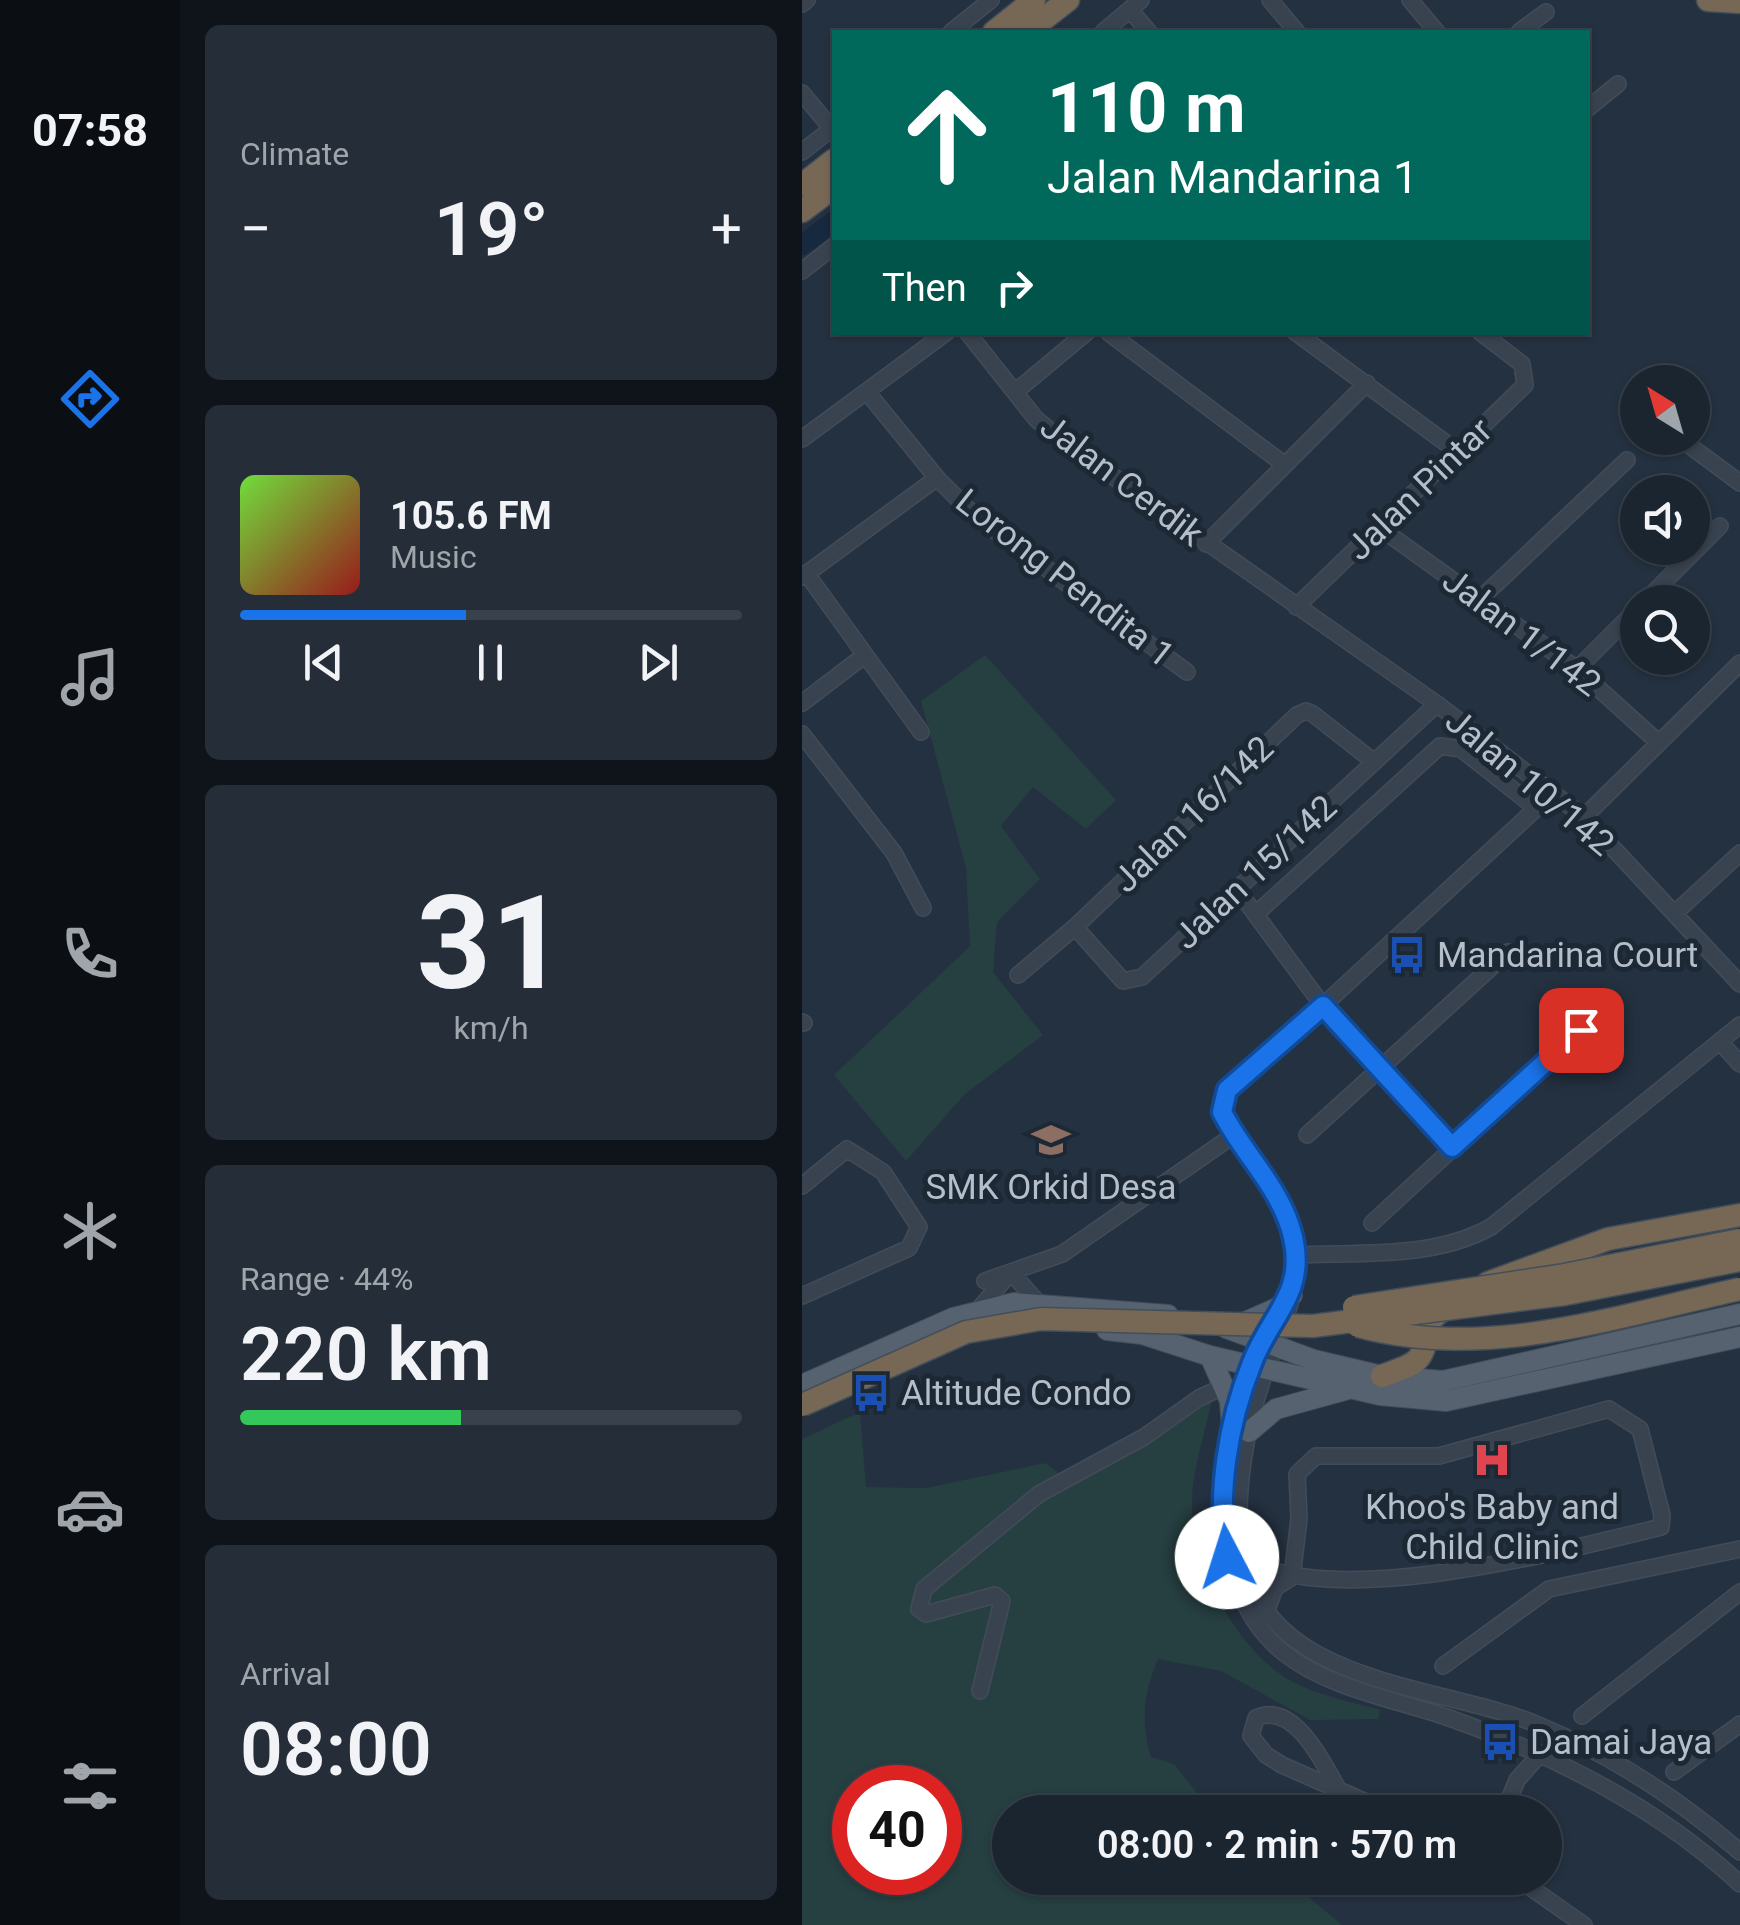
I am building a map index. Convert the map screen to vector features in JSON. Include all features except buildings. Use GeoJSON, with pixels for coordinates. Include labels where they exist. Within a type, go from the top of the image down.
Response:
{"type":"FeatureCollection","features":[{"type":"Feature","properties":{"kind":"highway"},"geometry":{"type":"LineString","coordinates":[[996,30],[1034,0]]}},
{"type":"Feature","properties":{"kind":"highway"},"geometry":{"type":"LineString","coordinates":[[1030,30],[1068,0]]}},
{"type":"Feature","properties":{"kind":"highway"},"geometry":{"type":"LineString","coordinates":[[802,185],[832,162]]}},
{"type":"Feature","properties":{"kind":"highway"},"geometry":{"type":"LineString","coordinates":[[802,211],[832,188]]}},
{"type":"Feature","properties":{"kind":"highway"},"geometry":{"type":"LineString","coordinates":[[1382,1376],[1417,1364],[1425,1351],[1428,1322],[1446,1305],[1508,1274],[1608,1240],[1740,1215]]}},
{"type":"Feature","properties":{"kind":"highway"},"geometry":{"type":"LineString","coordinates":[[803,1394],[965,1328],[1020,1318],[1311,1314],[1564,1275],[1740,1240]]}},
{"type":"Feature","properties":{"kind":"highway"},"geometry":{"type":"LineString","coordinates":[[803,1394],[966,1332],[1041,1320],[1312,1326],[1565,1294],[1740,1260]]}},
{"type":"Feature","properties":{"kind":"highway"},"geometry":{"type":"LineString","coordinates":[[1311,1314],[1389,1335],[1461,1340],[1527,1337],[1740,1289]]}},
{"type":"Feature","properties":{"kind":"main road"},"geometry":{"type":"LineString","coordinates":[[1227,1328],[1277,1308],[1292,1295]]}},
{"type":"Feature","properties":{"kind":"main road"},"geometry":{"type":"LineString","coordinates":[[803,1394],[976,1312],[1038,1302],[1148,1311],[1227,1328],[1314,1360],[1382,1376],[1442,1381],[1740,1314]]}},
{"type":"Feature","properties":{"kind":"main road"},"geometry":{"type":"LineString","coordinates":[[1287,1317],[1314,1360]]}},
{"type":"Feature","properties":{"kind":"main road"},"geometry":{"type":"LineString","coordinates":[[803,1394],[942,1345],[1014,1328],[1116,1330],[1352,1389],[1446,1401],[1740,1336]]}},
{"type":"Feature","properties":{"kind":"main road"},"geometry":{"type":"LineString","coordinates":[[1210,1356],[1240,1430],[1276,1408],[1352,1389]]}},
{"type":"Feature","properties":{"kind":"street"},"geometry":{"type":"LineString","coordinates":[[953,30],[991,0]]}},
{"type":"Feature","properties":{"kind":"street"},"geometry":{"type":"LineString","coordinates":[[1270,0],[1295,30]]}},
{"type":"Feature","properties":{"kind":"street"},"geometry":{"type":"LineString","coordinates":[[1410,0],[1435,30]]}},
{"type":"Feature","properties":{"kind":"street"},"geometry":{"type":"LineString","coordinates":[[1105,30],[1135,5],[1147,30]]}},
{"type":"Feature","properties":{"kind":"street"},"geometry":{"type":"LineString","coordinates":[[1522,30],[1546,12]]}},
{"type":"Feature","properties":{"kind":"street"},"geometry":{"type":"LineString","coordinates":[[1590,107],[1618,84]]}},
{"type":"Feature","properties":{"kind":"street"},"geometry":{"type":"LineString","coordinates":[[802,92],[832,127]]}},
{"type":"Feature","properties":{"kind":"street"},"geometry":{"type":"LineString","coordinates":[[802,152],[832,129]]}},
{"type":"Feature","properties":{"kind":"street"},"geometry":{"type":"LineString","coordinates":[[802,271],[832,248]]}},
{"type":"Feature","properties":{"kind":"street"},"geometry":{"type":"LineString","coordinates":[[802,440],[943,335]]}},
{"type":"Feature","properties":{"kind":"street","name":"Jalan Cerdik"},"geometry":{"type":"LineString","coordinates":[[969,335],[1014,392],[1064,442],[1296,606]]}},
{"type":"Feature","properties":{"kind":"street"},"geometry":{"type":"LineString","coordinates":[[1014,392],[1082,335]]}},
{"type":"Feature","properties":{"kind":"street"},"geometry":{"type":"LineString","coordinates":[[1112,335],[1285,465]]}},
{"type":"Feature","properties":{"kind":"street"},"geometry":{"type":"LineString","coordinates":[[1299,335],[1458,452]]}},
{"type":"Feature","properties":{"kind":"street","name":"Jalan Pintar"},"geometry":{"type":"LineString","coordinates":[[1296,606],[1525,385],[1522,364],[1484,335]]}},
{"type":"Feature","properties":{"kind":"street"},"geometry":{"type":"LineString","coordinates":[[1206,544],[1366,384]]}},
{"type":"Feature","properties":{"kind":"street","name":"Lorong Pendita 1"},"geometry":{"type":"LineString","coordinates":[[867,392],[937,478],[975,516],[1187,672]]}},
{"type":"Feature","properties":{"kind":"street"},"geometry":{"type":"LineString","coordinates":[[1703,455],[1740,482]]}},
{"type":"Feature","properties":{"kind":"street"},"geometry":{"type":"LineString","coordinates":[[1480,600],[1627,460]]}},
{"type":"Feature","properties":{"kind":"street"},"geometry":{"type":"LineString","coordinates":[[921,732],[804,575],[937,478]]}},
{"type":"Feature","properties":{"kind":"street"},"geometry":{"type":"LineString","coordinates":[[1661,585],[1720,526]]}},
{"type":"Feature","properties":{"kind":"street","name":"Jalan 1/142"},"geometry":{"type":"LineString","coordinates":[[1380,528],[1577,669],[1659,742]]}},
{"type":"Feature","properties":{"kind":"street","name":"Jalan 10/142"},"geometry":{"type":"LineString","coordinates":[[1296,606],[1437,704],[1584,816],[1740,984]]}},
{"type":"Feature","properties":{"kind":"street"},"geometry":{"type":"LineString","coordinates":[[1577,669],[1620,626]]}},
{"type":"Feature","properties":{"kind":"street"},"geometry":{"type":"LineString","coordinates":[[802,702],[865,655]]}},
{"type":"Feature","properties":{"kind":"street"},"geometry":{"type":"LineString","coordinates":[[1584,816],[1740,663]]}},
{"type":"Feature","properties":{"kind":"street","name":"Jalan 15/142"},"geometry":{"type":"LineString","coordinates":[[1076,927],[1114,975],[1131,982],[1239,892],[1373,760],[1437,704]]}},
{"type":"Feature","properties":{"kind":"street","name":"Jalan 16/142"},"geometry":{"type":"LineString","coordinates":[[1018,975],[1076,927],[1306,710],[1373,760]]}},
{"type":"Feature","properties":{"kind":"street"},"geometry":{"type":"LineString","coordinates":[[802,734],[894,853],[923,908]]}},
{"type":"Feature","properties":{"kind":"street"},"geometry":{"type":"LineString","coordinates":[[1257,913],[1440,746],[1461,749],[1536,808]]}},
{"type":"Feature","properties":{"kind":"street"},"geometry":{"type":"LineString","coordinates":[[1269,1342],[1287,1317],[1296,1255],[1284,1212],[1222,1112],[1227,1090],[1554,792]]}},
{"type":"Feature","properties":{"kind":"street"},"geometry":{"type":"LineString","coordinates":[[1674,913],[1740,853]]}},
{"type":"Feature","properties":{"kind":"street"},"geometry":{"type":"LineString","coordinates":[[1239,892],[1323,1006],[1452,1147]]}},
{"type":"Feature","properties":{"kind":"street"},"geometry":{"type":"LineString","coordinates":[[1307,1135],[1508,952]]}},
{"type":"Feature","properties":{"kind":"street"},"geometry":{"type":"LineString","coordinates":[[1296,1255],[1433,1249],[1466,1241],[1492,1227],[1740,1026]]}},
{"type":"Feature","properties":{"kind":"street"},"geometry":{"type":"LineString","coordinates":[[1372,1223],[1581,1030]]}},
{"type":"Feature","properties":{"kind":"street"},"geometry":{"type":"LineString","coordinates":[[1720,1042],[1740,1064]]}},
{"type":"Feature","properties":{"kind":"street"},"geometry":{"type":"LineString","coordinates":[[985,1281],[1076,1245],[1234,1135]]}},
{"type":"Feature","properties":{"kind":"street"},"geometry":{"type":"LineString","coordinates":[[802,1186],[847,1149],[883,1172],[918,1227],[917,1238],[909,1248],[802,1296]]}},
{"type":"Feature","properties":{"kind":"street"},"geometry":{"type":"LineString","coordinates":[[1011,1272],[1038,1302]]}},
{"type":"Feature","properties":{"kind":"street"},"geometry":{"type":"LineString","coordinates":[[976,1312],[1011,1272]]}},
{"type":"Feature","properties":{"kind":"street"},"geometry":{"type":"LineString","coordinates":[[1292,1295],[1258,1368],[1240,1430],[1221,1524],[1227,1557],[1247,1604],[1275,1645],[1299,1664],[1345,1683],[1533,1750],[1683,1838],[1740,1884]]}},
{"type":"Feature","properties":{"kind":"street"},"geometry":{"type":"LineString","coordinates":[[980,1691],[1002,1601],[994,1595],[978,1597],[926,1614],[919,1610],[918,1600],[924,1590],[1039,1494],[1144,1437],[1199,1398],[1225,1386]]}},
{"type":"Feature","properties":{"kind":"street"},"geometry":{"type":"LineString","coordinates":[[1243,1558],[1292,1577],[1455,1573],[1661,1527],[1662,1515],[1640,1428],[1610,1409],[1440,1456],[1316,1456],[1297,1474],[1298,1518],[1292,1577]]}},
{"type":"Feature","properties":{"kind":"street"},"geometry":{"type":"LineString","coordinates":[[1240,1430],[1243,1558],[1266,1612],[1289,1636],[1340,1666],[1486,1707],[1593,1750],[1696,1814],[1740,1852]]}},
{"type":"Feature","properties":{"kind":"street"},"geometry":{"type":"LineString","coordinates":[[1443,1666],[1549,1589],[1740,1549]]}},
{"type":"Feature","properties":{"kind":"street"},"geometry":{"type":"LineString","coordinates":[[1266,1612],[1275,1588],[1292,1577]]}},
{"type":"Feature","properties":{"kind":"street"},"geometry":{"type":"LineString","coordinates":[[1582,1716],[1740,1592]]}},
{"type":"Feature","properties":{"kind":"street"},"geometry":{"type":"LineString","coordinates":[[1338,1788],[1315,1748],[1291,1724],[1275,1716],[1256,1718],[1250,1736],[1266,1755],[1353,1795]]}},
{"type":"Feature","properties":{"kind":"street"},"geometry":{"type":"LineString","coordinates":[[1674,1772],[1740,1724]]}},
{"type":"Feature","properties":{"kind":"street"},"geometry":{"type":"LineString","coordinates":[[1511,1795],[1533,1750]]}},
{"type":"Feature","properties":{"kind":"street"},"geometry":{"type":"LineString","coordinates":[[1541,1895],[1584,1925]]}},
{"type":"Feature","properties":{"kind":"green space"},"geometry":{"type":"Polygon","coordinates":[[[985,655],[1116,800],[1086,829],[1033,787],[1001,826],[1040,879],[997,922],[993,972],[1043,1035],[964,1095],[906,1161],[834,1075],[970,946],[966,868],[921,701],[985,655]]]}},
{"type":"Feature","properties":{"kind":"green space"},"geometry":{"type":"Polygon","coordinates":[[[1213,1394],[1192,1500],[1200,1553],[1223,1607],[1257,1654],[1277,1672],[1309,1689],[1380,1710],[1378,1719],[1310,1720],[1221,1671],[1158,1659],[1145,1708],[1151,1757],[1174,1764],[1199,1795],[992,1795],[992,1895],[1306,1895],[1342,1925],[802,1925],[802,1439],[860,1412],[866,1487],[926,1488],[1045,1463],[1074,1484],[1146,1442],[1213,1394]]]}},
{"type":"Feature","properties":{"kind":"waterway"},"geometry":{"type":"LineString","coordinates":[[802,245],[832,222]]}},
{"type":"Feature","properties":{"kind":"place","name":"Mandarina Court"},"geometry":{"type":"Point","coordinates":[1407,955]}},
{"type":"Feature","properties":{"kind":"place","name":"SMK Orkid Desa"},"geometry":{"type":"Point","coordinates":[1051,1140]}},
{"type":"Feature","properties":{"kind":"place","name":"Altitude Condo"},"geometry":{"type":"Point","coordinates":[871,1393]}},
{"type":"Feature","properties":{"kind":"place","name":"Khoo's Baby and Child Clinic"},"geometry":{"type":"Point","coordinates":[1492,1460]}},
{"type":"Feature","properties":{"kind":"place","name":"Damai Jaya"},"geometry":{"type":"Point","coordinates":[1500,1742]}},
{"type":"Feature","properties":{"kind":"route"},"geometry":{"type":"LineString","coordinates":[[1227,1557],[1221,1524],[1232,1429],[1262,1339],[1292,1295],[1296,1255],[1284,1212],[1222,1112],[1227,1090],[1323,1006],[1452,1147],[1581,1030]]}}]}
